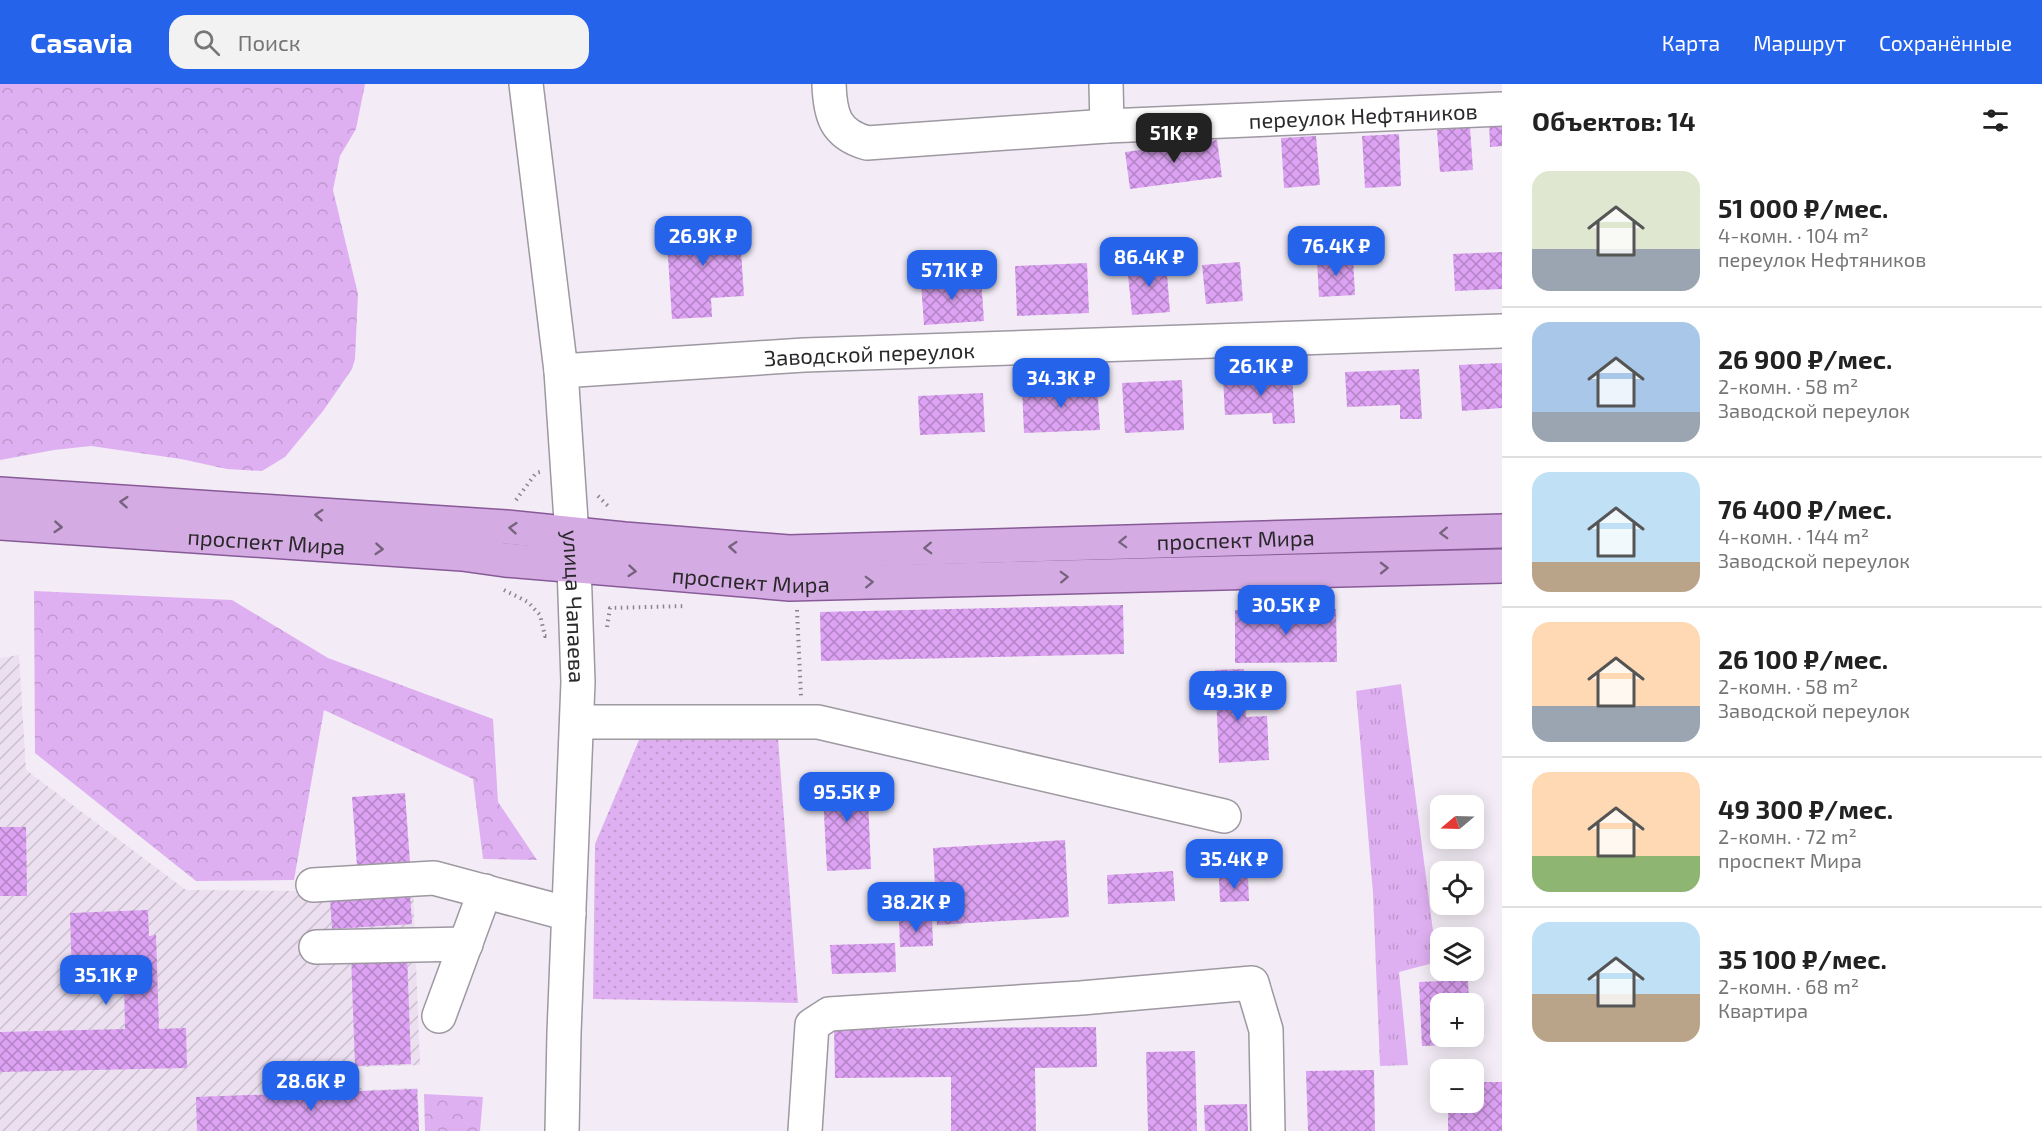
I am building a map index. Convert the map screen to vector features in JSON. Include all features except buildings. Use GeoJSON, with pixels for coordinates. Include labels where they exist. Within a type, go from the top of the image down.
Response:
{"type":"FeatureCollection","features":[{"type":"Feature","properties":{"kind":"main road","name":"проспект Мира"},"geometry":{"type":"LineString","coordinates":[[0,494],[572,533],[789,552],[1502,531]]}},
{"type":"Feature","properties":{"kind":"main road","name":"проспект Мира"},"geometry":{"type":"LineString","coordinates":[[0,523],[462,554],[790,584],[1502,566]]}},
{"type":"Feature","properties":{"kind":"street","name":"улица Чапаева"},"geometry":{"type":"LineString","coordinates":[[526,84],[561,371],[579,682],[562,1131]]}},
{"type":"Feature","properties":{"kind":"street","name":"переулок Нефтяников"},"geometry":{"type":"LineString","coordinates":[[829,84],[832,116],[842,131],[854,139],[867,143],[1107,126],[1502,109]]}},
{"type":"Feature","properties":{"kind":"street"},"geometry":{"type":"LineString","coordinates":[[1106,84],[1107,126]]}},
{"type":"Feature","properties":{"kind":"street","name":"Заводской переулок"},"geometry":{"type":"LineString","coordinates":[[561,371],[804,355],[1502,331]]}},
{"type":"Feature","properties":{"kind":"street"},"geometry":{"type":"LineString","coordinates":[[577,722],[818,722],[1224,816]]}},
{"type":"Feature","properties":{"kind":"street"},"geometry":{"type":"LineString","coordinates":[[313,885],[434,878],[569,914]]}},
{"type":"Feature","properties":{"kind":"street"},"geometry":{"type":"LineString","coordinates":[[439,1016],[485,891]]}},
{"type":"Feature","properties":{"kind":"street"},"geometry":{"type":"LineString","coordinates":[[316,947],[466,944]]}},
{"type":"Feature","properties":{"kind":"street"},"geometry":{"type":"LineString","coordinates":[[805,1131],[812,1025],[830,1014],[1081,998],[1252,983],[1266,1030],[1268,1131]]}},
{"type":"Feature","properties":{"kind":"path"},"geometry":{"type":"LineString","coordinates":[[797,603],[802,722]]}},
{"type":"Feature","properties":{"kind":"shaded area"},"geometry":{"type":"Polygon","coordinates":[[[19,655],[26,770],[186,890],[301,891],[413,887],[420,1065],[214,1072],[329,1069],[364,1090],[418,1088],[419,1131],[0,1131],[0,658],[19,655]]]}},
{"type":"Feature","properties":{"kind":"green space"},"geometry":{"type":"Polygon","coordinates":[[[0,84],[365,84],[356,129],[340,156],[333,190],[358,294],[355,359],[352,369],[323,411],[285,457],[262,471],[227,469],[181,459],[91,446],[0,460],[0,84]]]}},
{"type":"Feature","properties":{"kind":"green space"},"geometry":{"type":"Polygon","coordinates":[[[34,591],[232,600],[328,658],[493,719],[498,802],[537,860],[483,859],[473,779],[324,710],[294,880],[196,881],[35,753],[34,591]]]}},
{"type":"Feature","properties":{"kind":"green space"},"geometry":{"type":"Polygon","coordinates":[[[1401,684],[1432,927],[1430,927],[1430,964],[1399,972],[1408,1065],[1380,1066],[1373,893],[1356,691],[1401,684]]]}},
{"type":"Feature","properties":{"kind":"green space"},"geometry":{"type":"Polygon","coordinates":[[[642,733],[778,738],[798,1003],[593,999],[595,844],[642,733]]]}},
{"type":"Feature","properties":{"kind":"green space"},"geometry":{"type":"Polygon","coordinates":[[[424,1094],[483,1097],[480,1131],[425,1131],[424,1094]]]}}]}
